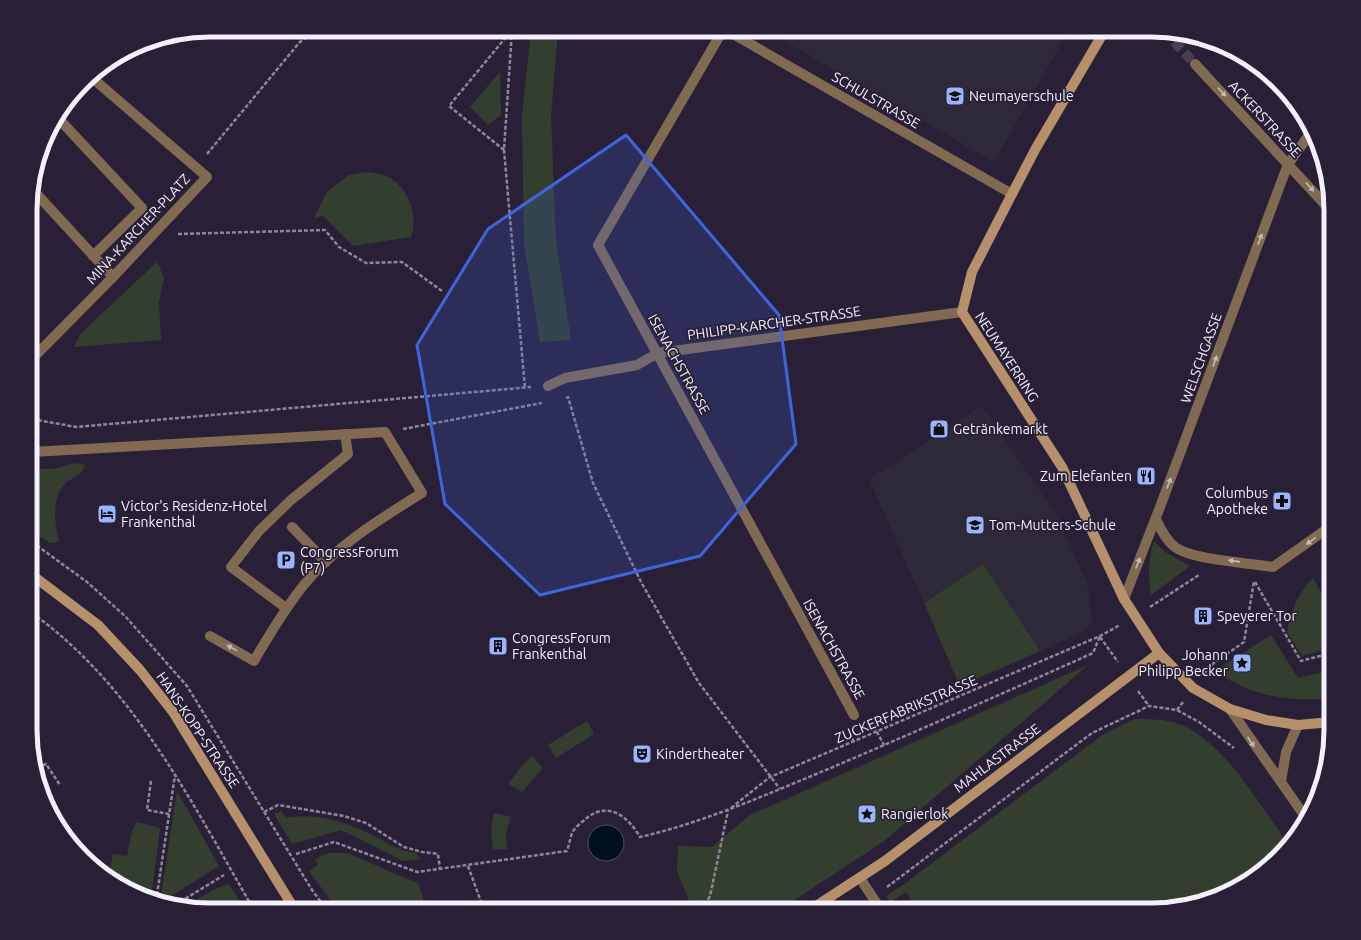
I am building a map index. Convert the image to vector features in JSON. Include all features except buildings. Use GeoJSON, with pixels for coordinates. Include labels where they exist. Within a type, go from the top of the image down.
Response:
{"type":"FeatureCollection","features":[{"type":"Feature","properties":{"kind":"main road","name":"NEUMAYERRING"},"geometry":{"type":"LineString","coordinates":[[1101,37],[1036,148],[972,272],[962,312],[1062,468],[1124,599],[1160,653],[1193,688],[1230,709],[1266,720],[1298,725],[1324,723]]}},
{"type":"Feature","properties":{"kind":"main road","name":"HANS-KOPP-STRASSE"},"geometry":{"type":"LineString","coordinates":[[37,579],[98,625],[140,670],[173,712],[291,903]]}},
{"type":"Feature","properties":{"kind":"main road","name":"MAHLASTRASSE"},"geometry":{"type":"LineString","coordinates":[[821,903],[860,878],[1160,653]]}},
{"type":"Feature","properties":{"kind":"street","name":"ISENACHSTRASSE"},"geometry":{"type":"LineString","coordinates":[[720,37],[598,246],[658,353],[854,715]]}},
{"type":"Feature","properties":{"kind":"street","name":"SCHULSTRASSE"},"geometry":{"type":"LineString","coordinates":[[736,37],[1012,194]]}},
{"type":"Feature","properties":{"kind":"street","name":"ACKERSTRASSE"},"geometry":{"type":"LineString","coordinates":[[1195,64],[1324,203]]}},
{"type":"Feature","properties":{"kind":"street","name":"MINA-KARCHER-PLATZ"},"geometry":{"type":"LineString","coordinates":[[37,354],[113,277],[207,177],[95,81]]}},
{"type":"Feature","properties":{"kind":"street"},"geometry":{"type":"LineString","coordinates":[[61,122],[142,208],[93,256]]}},
{"type":"Feature","properties":{"kind":"street","name":"WELSCHGASSE"},"geometry":{"type":"LineString","coordinates":[[1124,599],[1156,519],[1288,164],[1308,137]]}},
{"type":"Feature","properties":{"kind":"street"},"geometry":{"type":"LineString","coordinates":[[37,195],[113,277]]}},
{"type":"Feature","properties":{"kind":"street","name":"PHILIPP-KARCHER-STRASSE"},"geometry":{"type":"LineString","coordinates":[[548,386],[564,378],[637,366],[658,353],[962,312]]}},
{"type":"Feature","properties":{"kind":"street"},"geometry":{"type":"LineString","coordinates":[[37,452],[385,432],[422,493],[361,533],[326,562],[304,585],[286,608],[254,661],[210,636]]}},
{"type":"Feature","properties":{"kind":"street"},"geometry":{"type":"LineString","coordinates":[[286,608],[231,567],[259,531],[291,500],[348,454],[345,434]]}},
{"type":"Feature","properties":{"kind":"street"},"geometry":{"type":"LineString","coordinates":[[1156,519],[1165,537],[1176,548],[1194,555],[1273,567],[1324,531]]}},
{"type":"Feature","properties":{"kind":"street"},"geometry":{"type":"LineString","coordinates":[[292,527],[326,562]]}},
{"type":"Feature","properties":{"kind":"street"},"geometry":{"type":"LineString","coordinates":[[1230,709],[1303,813]]}},
{"type":"Feature","properties":{"kind":"street"},"geometry":{"type":"LineString","coordinates":[[1281,782],[1286,752],[1298,725]]}},
{"type":"Feature","properties":{"kind":"street"},"geometry":{"type":"LineString","coordinates":[[860,878],[877,903]]}},
{"type":"Feature","properties":{"kind":"path"},"geometry":{"type":"LineString","coordinates":[[195,167],[299,43],[306,37]]}},
{"type":"Feature","properties":{"kind":"path"},"geometry":{"type":"LineString","coordinates":[[504,150],[449,106],[507,37]]}},
{"type":"Feature","properties":{"kind":"path"},"geometry":{"type":"LineString","coordinates":[[512,37],[504,150],[525,388]]}},
{"type":"Feature","properties":{"kind":"path"},"geometry":{"type":"LineString","coordinates":[[153,234],[325,230],[339,247],[366,263],[402,262],[442,291]]}},
{"type":"Feature","properties":{"kind":"path"},"geometry":{"type":"LineString","coordinates":[[37,421],[76,427],[548,386]]}},
{"type":"Feature","properties":{"kind":"path"},"geometry":{"type":"LineString","coordinates":[[560,399],[568,397],[593,483],[641,582],[699,683],[780,789]]}},
{"type":"Feature","properties":{"kind":"path"},"geometry":{"type":"LineString","coordinates":[[385,432],[545,402]]}},
{"type":"Feature","properties":{"kind":"path"},"geometry":{"type":"LineString","coordinates":[[1157,603],[1202,572]]}},
{"type":"Feature","properties":{"kind":"path"},"geometry":{"type":"LineString","coordinates":[[1247,579],[1254,580]]}},
{"type":"Feature","properties":{"kind":"path"},"geometry":{"type":"LineString","coordinates":[[1254,580],[1301,661],[1324,655]]}},
{"type":"Feature","properties":{"kind":"path"},"geometry":{"type":"LineString","coordinates":[[1211,665],[1244,642],[1254,580]]}},
{"type":"Feature","properties":{"kind":"path"},"geometry":{"type":"LineString","coordinates":[[37,617],[82,656],[116,690],[175,774],[250,903]]}},
{"type":"Feature","properties":{"kind":"path","name":"ZUCKERFABRIKSTRASSE"},"geometry":{"type":"LineString","coordinates":[[728,811],[770,777],[1100,636],[1093,654],[884,745]]}},
{"type":"Feature","properties":{"kind":"path"},"geometry":{"type":"LineString","coordinates":[[873,897],[1092,733],[1149,706],[1177,710],[1199,722],[1237,751]]}},
{"type":"Feature","properties":{"kind":"path"},"geometry":{"type":"LineString","coordinates":[[296,854],[334,842],[417,872],[567,851],[573,832],[584,820],[596,811],[609,811],[622,816],[633,824],[640,837],[675,829],[728,811],[884,745],[866,710],[854,715]]}},
{"type":"Feature","properties":{"kind":"path"},"geometry":{"type":"LineString","coordinates":[[41,766],[46,764],[60,785]]}},
{"type":"Feature","properties":{"kind":"path"},"geometry":{"type":"LineString","coordinates":[[157,895],[175,774]]}},
{"type":"Feature","properties":{"kind":"path"},"geometry":{"type":"LineString","coordinates":[[151,781],[147,810],[169,814]]}},
{"type":"Feature","properties":{"kind":"path"},"geometry":{"type":"LineString","coordinates":[[264,812],[278,805],[344,816],[366,822],[404,847],[422,852],[438,854],[440,869]]}},
{"type":"Feature","properties":{"kind":"path"},"geometry":{"type":"LineString","coordinates":[[706,903],[710,896],[728,811]]}},
{"type":"Feature","properties":{"kind":"path"},"geometry":{"type":"LineString","coordinates":[[468,866],[481,903]]}},
{"type":"Feature","properties":{"kind":"path"},"geometry":{"type":"LineString","coordinates":[[182,901],[224,875]]}},
{"type":"Feature","properties":{"kind":"highlighted area"},"geometry":{"type":"Polygon","coordinates":[[[626,135],[779,315],[796,444],[700,556],[540,595],[445,504],[417,345],[488,229],[626,135]]]}},
{"type":"Feature","properties":{"kind":"shaded area","name":"Neumayerschule"},"geometry":{"type":"Polygon","coordinates":[[[777,37],[1065,37],[994,162],[777,37]]]}},
{"type":"Feature","properties":{"kind":"shaded area","name":"Tom-Mutters-Schule"},"geometry":{"type":"Polygon","coordinates":[[[982,406],[1058,518],[1087,583],[1092,621],[1089,627],[1084,631],[1040,651],[983,564],[924,603],[869,479],[982,406]]]}},
{"type":"Feature","properties":{"kind":"green space"},"geometry":{"type":"Polygon","coordinates":[[[530,37],[557,37],[551,116],[556,242],[571,340],[540,342],[524,244],[522,115],[530,37]]]}},
{"type":"Feature","properties":{"kind":"green space"},"geometry":{"type":"Polygon","coordinates":[[[500,72],[501,115],[488,125],[470,107],[500,72]]]}},
{"type":"Feature","properties":{"kind":"green space"},"geometry":{"type":"Polygon","coordinates":[[[366,172],[388,177],[401,188],[406,195],[413,211],[414,220],[411,237],[353,246],[323,216],[314,218],[327,192],[349,175],[366,172]]]}},
{"type":"Feature","properties":{"kind":"green space"},"geometry":{"type":"Polygon","coordinates":[[[157,262],[164,278],[159,302],[161,340],[74,347],[81,333],[157,262]]]}},
{"type":"Feature","properties":{"kind":"green space"},"geometry":{"type":"Polygon","coordinates":[[[76,463],[85,465],[81,473],[67,482],[60,491],[57,498],[55,513],[59,542],[50,543],[37,535],[37,469],[53,469],[76,463]]]}},
{"type":"Feature","properties":{"kind":"green space"},"geometry":{"type":"Polygon","coordinates":[[[1154,541],[1165,552],[1190,566],[1151,595],[1149,568],[1154,541]]]}},
{"type":"Feature","properties":{"kind":"green space"},"geometry":{"type":"Polygon","coordinates":[[[983,564],[1040,651],[960,686],[924,603],[983,564]]]}},
{"type":"Feature","properties":{"kind":"green space"},"geometry":{"type":"Polygon","coordinates":[[[1313,578],[1324,598],[1324,650],[1302,656],[1287,632],[1296,603],[1307,584],[1313,578]]]}},
{"type":"Feature","properties":{"kind":"green space"},"geometry":{"type":"Polygon","coordinates":[[[1271,635],[1298,678],[1324,672],[1324,699],[1299,699],[1270,696],[1243,687],[1215,671],[1271,635]]]}},
{"type":"Feature","properties":{"kind":"green space"},"geometry":{"type":"Polygon","coordinates":[[[1088,665],[883,842],[790,903],[690,903],[677,871],[678,846],[712,847],[750,815],[1088,665]]]}},
{"type":"Feature","properties":{"kind":"green space"},"geometry":{"type":"Polygon","coordinates":[[[1134,719],[1173,722],[1190,729],[1207,741],[1223,756],[1252,792],[1285,839],[1265,860],[1237,880],[1206,894],[1173,902],[913,903],[906,892],[890,902],[886,896],[903,885],[1104,734],[1134,719]]]}},
{"type":"Feature","properties":{"kind":"green space"},"geometry":{"type":"Polygon","coordinates":[[[587,721],[594,734],[556,758],[548,745],[587,721]]]}},
{"type":"Feature","properties":{"kind":"green space"},"geometry":{"type":"Polygon","coordinates":[[[532,756],[543,768],[522,792],[508,784],[519,769],[532,756]]]}},
{"type":"Feature","properties":{"kind":"green space"},"geometry":{"type":"Polygon","coordinates":[[[177,791],[219,866],[168,898],[161,896],[177,791]]]}},
{"type":"Feature","properties":{"kind":"green space"},"geometry":{"type":"Polygon","coordinates":[[[281,811],[286,818],[310,816],[344,823],[366,832],[390,845],[416,853],[421,859],[403,861],[341,830],[292,844],[274,814],[281,811]]]}},
{"type":"Feature","properties":{"kind":"green space"},"geometry":{"type":"Polygon","coordinates":[[[494,813],[511,817],[506,833],[507,849],[493,850],[491,830],[494,813]]]}},
{"type":"Feature","properties":{"kind":"green space"},"geometry":{"type":"Polygon","coordinates":[[[137,822],[160,828],[152,893],[124,880],[109,870],[113,854],[127,856],[132,831],[137,822]]]}},
{"type":"Feature","properties":{"kind":"green space"},"geometry":{"type":"Polygon","coordinates":[[[329,853],[347,853],[419,884],[424,903],[333,903],[309,871],[318,865],[315,859],[329,853]]]}},
{"type":"Feature","properties":{"kind":"green space"},"geometry":{"type":"Polygon","coordinates":[[[229,884],[241,903],[193,902],[215,889],[229,884]]]}},
{"type":"Feature","properties":{"kind":"water"},"geometry":{"type":"Polygon","coordinates":[[[610,825],[619,830],[623,836],[623,850],[619,856],[610,861],[602,861],[593,856],[589,850],[588,839],[593,830],[599,826],[610,825]]]}},
{"type":"Feature","properties":{"kind":"tunnel"},"geometry":{"type":"LineString","coordinates":[[1170,38],[1195,64]]}},
{"type":"Feature","properties":{"kind":"place","name":"Neumayerschule"},"geometry":{"type":"Point","coordinates":[955,96]}},
{"type":"Feature","properties":{"kind":"place","name":"Getränkemarkt"},"geometry":{"type":"Point","coordinates":[939,429]}},
{"type":"Feature","properties":{"kind":"place","name":"Zum Elefanten"},"geometry":{"type":"Point","coordinates":[1146,476]}},
{"type":"Feature","properties":{"kind":"place","name":"Columbus Apotheke"},"geometry":{"type":"Point","coordinates":[1282,501]}},
{"type":"Feature","properties":{"kind":"place","name":"Victor's Residenz-Hotel Frankenthal"},"geometry":{"type":"Point","coordinates":[107,514]}},
{"type":"Feature","properties":{"kind":"place","name":"Tom-Mutters-Schule"},"geometry":{"type":"Point","coordinates":[975,525]}},
{"type":"Feature","properties":{"kind":"place","name":"CongressForum (P7)"},"geometry":{"type":"Point","coordinates":[286,560]}},
{"type":"Feature","properties":{"kind":"place","name":"Speyerer Tor"},"geometry":{"type":"Point","coordinates":[1203,616]}},
{"type":"Feature","properties":{"kind":"place","name":"CongressForum Frankenthal"},"geometry":{"type":"Point","coordinates":[498,646]}},
{"type":"Feature","properties":{"kind":"place","name":"Johann Philipp Becker"},"geometry":{"type":"Point","coordinates":[1242,663]}},
{"type":"Feature","properties":{"kind":"place","name":"Kindertheater"},"geometry":{"type":"Point","coordinates":[642,754]}},
{"type":"Feature","properties":{"kind":"place","name":"Rangierlok"},"geometry":{"type":"Point","coordinates":[867,814]}}]}
